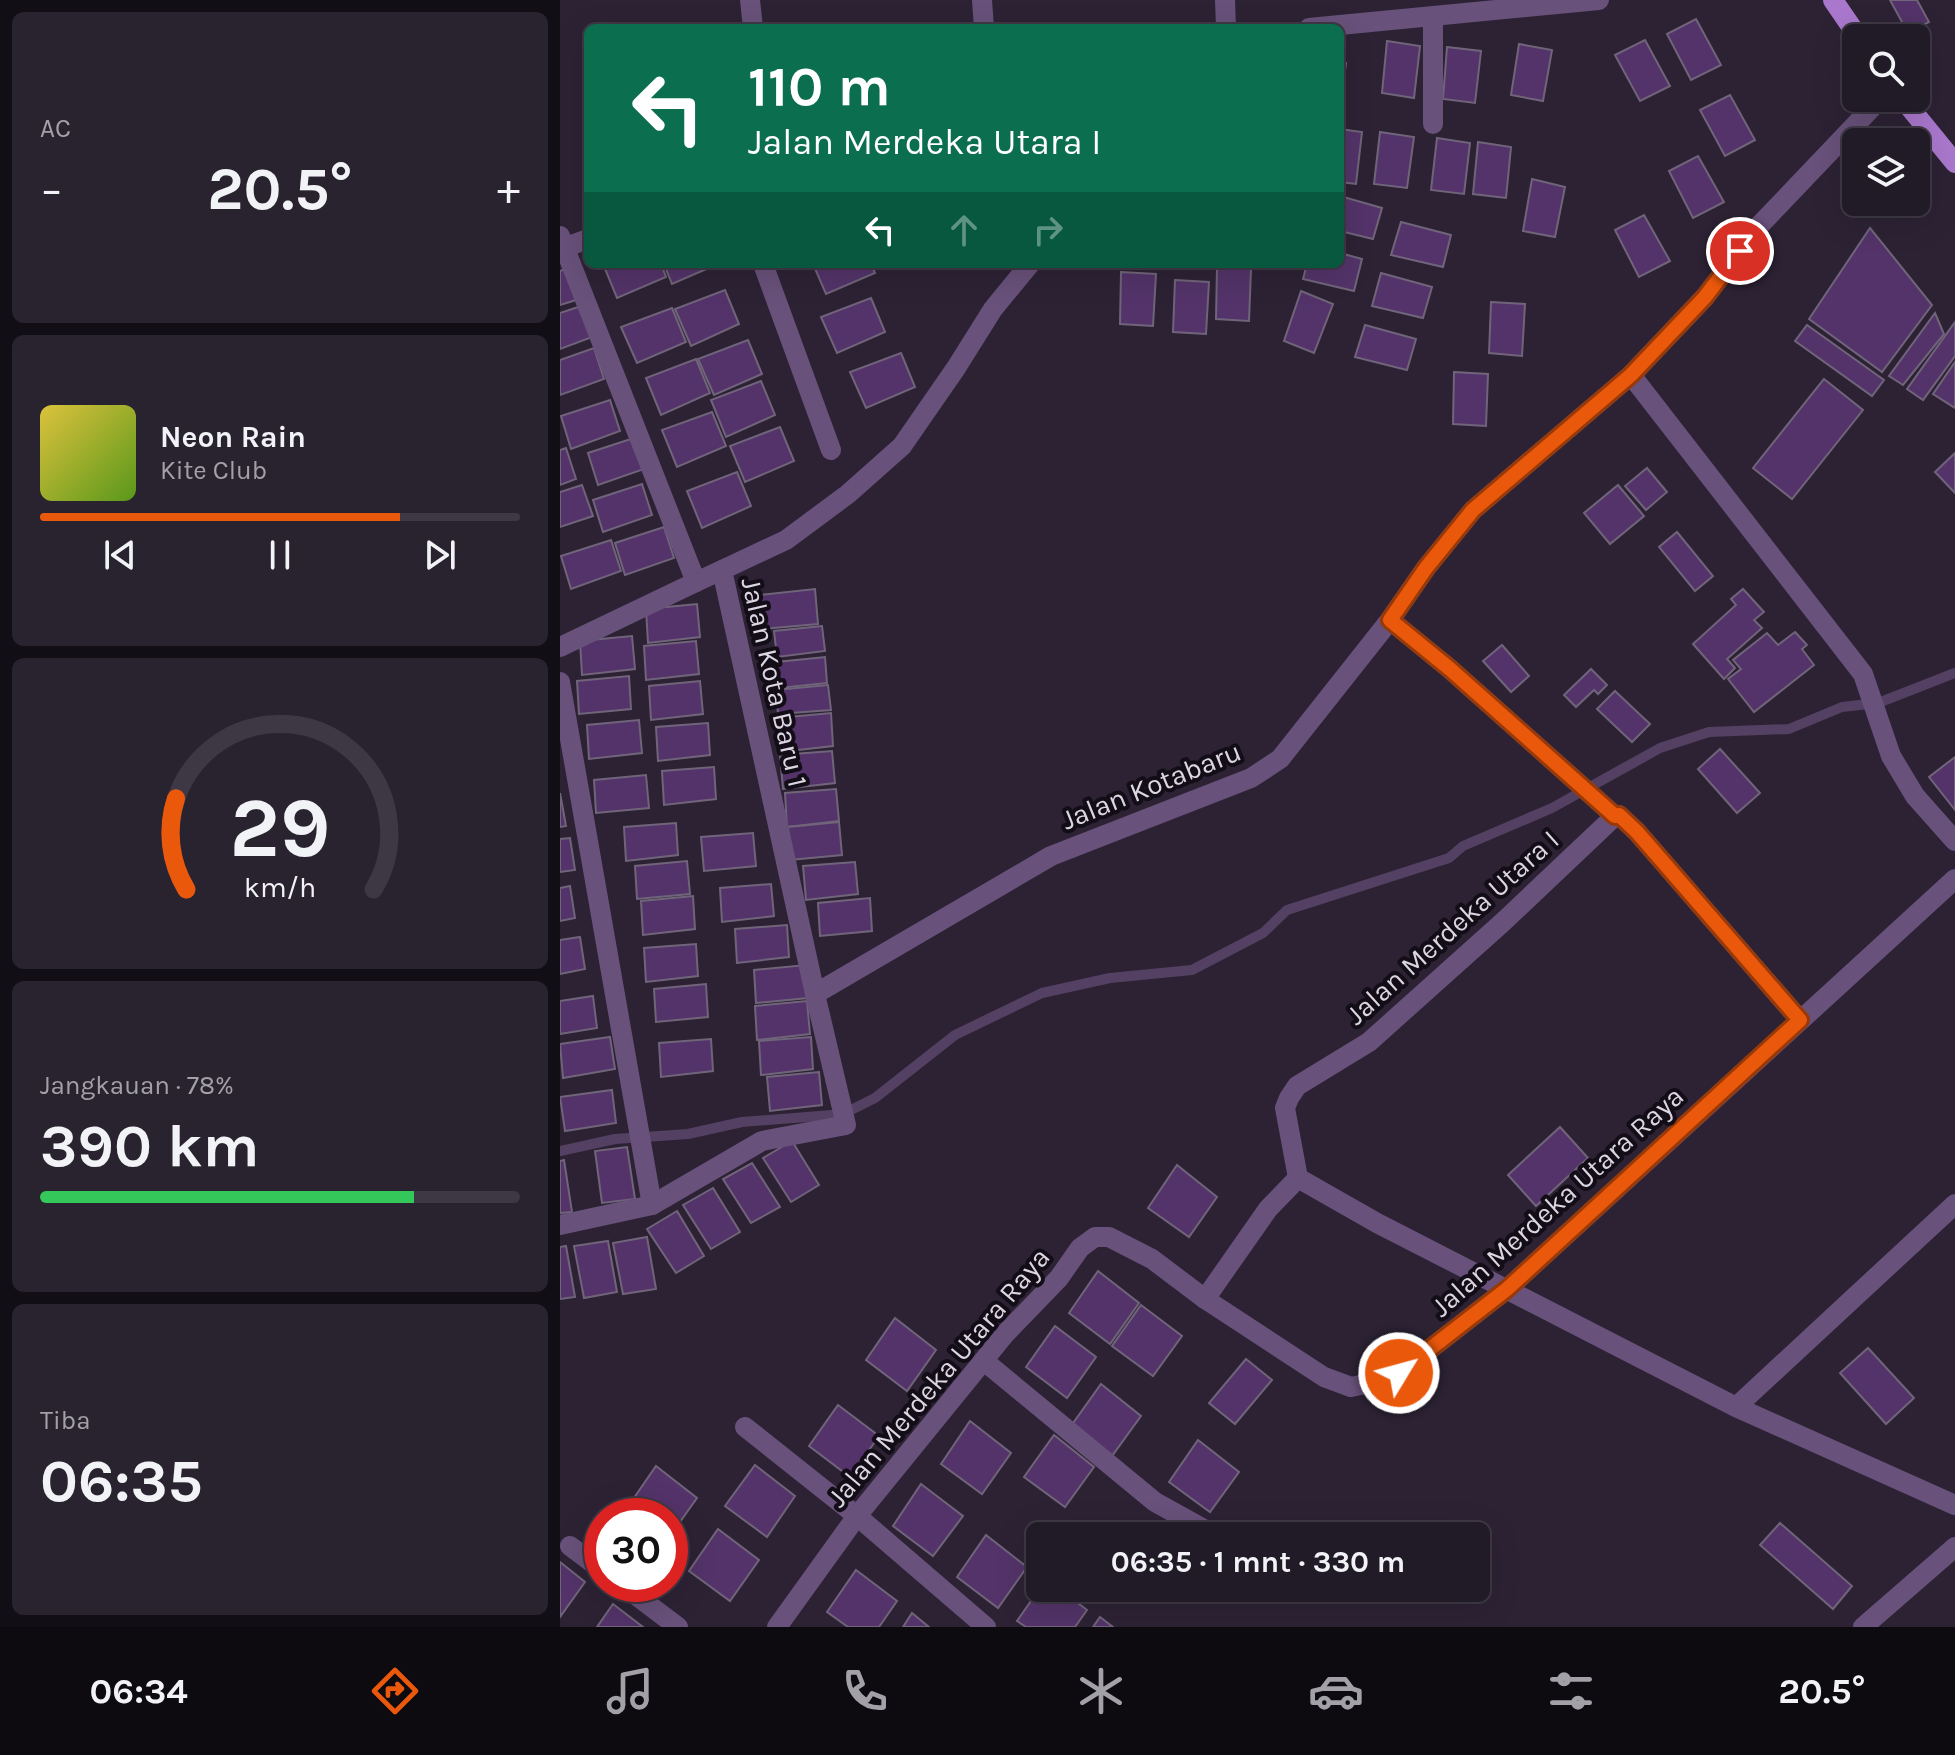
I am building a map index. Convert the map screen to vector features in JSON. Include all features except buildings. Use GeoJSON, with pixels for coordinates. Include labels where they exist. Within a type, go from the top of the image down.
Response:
{"type":"FeatureCollection","features":[{"type":"Feature","properties":{"kind":"main road"},"geometry":{"type":"LineString","coordinates":[[1833,0],[1849,24]]}},
{"type":"Feature","properties":{"kind":"main road"},"geometry":{"type":"LineString","coordinates":[[1913,112],[1955,163]]}},
{"type":"Feature","properties":{"kind":"street"},"geometry":{"type":"LineString","coordinates":[[750,0],[753,24]]}},
{"type":"Feature","properties":{"kind":"street"},"geometry":{"type":"LineString","coordinates":[[982,0],[984,24]]}},
{"type":"Feature","properties":{"kind":"street"},"geometry":{"type":"LineString","coordinates":[[1225,0],[1226,24]]}},
{"type":"Feature","properties":{"kind":"street"},"geometry":{"type":"LineString","coordinates":[[1344,25],[1599,0]]}},
{"type":"Feature","properties":{"kind":"street"},"geometry":{"type":"LineString","coordinates":[[1433,17],[1433,124]]}},
{"type":"Feature","properties":{"kind":"street","name":"Jalan Kotabaru"},"geometry":{"type":"LineString","coordinates":[[815,994],[1051,856],[1251,778],[1280,759],[1473,510],[1631,375],[1705,297],[1757,228],[1868,112]]}},
{"type":"Feature","properties":{"kind":"street"},"geometry":{"type":"LineString","coordinates":[[561,244],[584,240]]}},
{"type":"Feature","properties":{"kind":"street","name":"Jalan Kota Baru 1"},"geometry":{"type":"LineString","coordinates":[[561,244],[696,582],[722,570],[815,994]]}},
{"type":"Feature","properties":{"kind":"street"},"geometry":{"type":"LineString","coordinates":[[764,268],[831,450]]}},
{"type":"Feature","properties":{"kind":"street"},"geometry":{"type":"LineString","coordinates":[[722,570],[786,540],[848,494],[902,446],[993,309],[1027,268]]}},
{"type":"Feature","properties":{"kind":"street"},"geometry":{"type":"LineString","coordinates":[[1631,375],[1863,674],[1891,756],[1915,796],[1955,841]]}},
{"type":"Feature","properties":{"kind":"street"},"geometry":{"type":"LineString","coordinates":[[560,647],[696,582]]}},
{"type":"Feature","properties":{"kind":"street"},"geometry":{"type":"LineString","coordinates":[[1390,620],[1450,669],[1596,800],[1637,832],[1800,1020]]}},
{"type":"Feature","properties":{"kind":"street"},"geometry":{"type":"LineString","coordinates":[[560,682],[652,1205]]}},
{"type":"Feature","properties":{"kind":"street","name":"Jalan Merdeka Utara I"},"geometry":{"type":"LineString","coordinates":[[1298,1178],[1285,1108],[1297,1086],[1369,1042],[1615,816]]}},
{"type":"Feature","properties":{"kind":"street","name":"Jalan Merdeka Utara Raya"},"geometry":{"type":"LineString","coordinates":[[777,1627],[857,1516],[1005,1334],[1059,1278],[1080,1248],[1095,1237],[1109,1237],[1152,1259],[1205,1299],[1324,1377],[1351,1387],[1393,1378],[1507,1289],[1955,879]]}},
{"type":"Feature","properties":{"kind":"street"},"geometry":{"type":"LineString","coordinates":[[560,1225],[652,1205],[762,1141],[846,1125],[815,994]]}},
{"type":"Feature","properties":{"kind":"street"},"geometry":{"type":"LineString","coordinates":[[1205,1299],[1268,1209],[1298,1178],[1377,1223],[1736,1407],[1955,1505]]}},
{"type":"Feature","properties":{"kind":"street"},"geometry":{"type":"LineString","coordinates":[[1736,1407],[1955,1204]]}},
{"type":"Feature","properties":{"kind":"street"},"geometry":{"type":"LineString","coordinates":[[984,1361],[1155,1502],[1191,1522]]}},
{"type":"Feature","properties":{"kind":"street"},"geometry":{"type":"LineString","coordinates":[[745,1427],[857,1516],[986,1627]]}},
{"type":"Feature","properties":{"kind":"street"},"geometry":{"type":"LineString","coordinates":[[570,1546],[584,1556]]}},
{"type":"Feature","properties":{"kind":"street"},"geometry":{"type":"LineString","coordinates":[[1863,1627],[1955,1547]]}},
{"type":"Feature","properties":{"kind":"street"},"geometry":{"type":"LineString","coordinates":[[645,1602],[678,1627]]}},
{"type":"Feature","properties":{"kind":"waterway"},"geometry":{"type":"LineString","coordinates":[[560,1151],[615,1139],[688,1134],[742,1122],[832,1115],[851,1110],[875,1098],[955,1035],[1042,993],[1110,978],[1192,970],[1263,933],[1287,910],[1449,858],[1463,846],[1552,808],[1660,748],[1709,732],[1789,729],[1842,707],[1878,703],[1955,673]]}},
{"type":"Feature","properties":{"kind":"route"},"geometry":{"type":"LineString","coordinates":[[1399,1373],[1507,1289],[1800,1020],[1637,832],[1390,620],[1426,568],[1473,510],[1631,375],[1705,297],[1740,251]]}}]}
